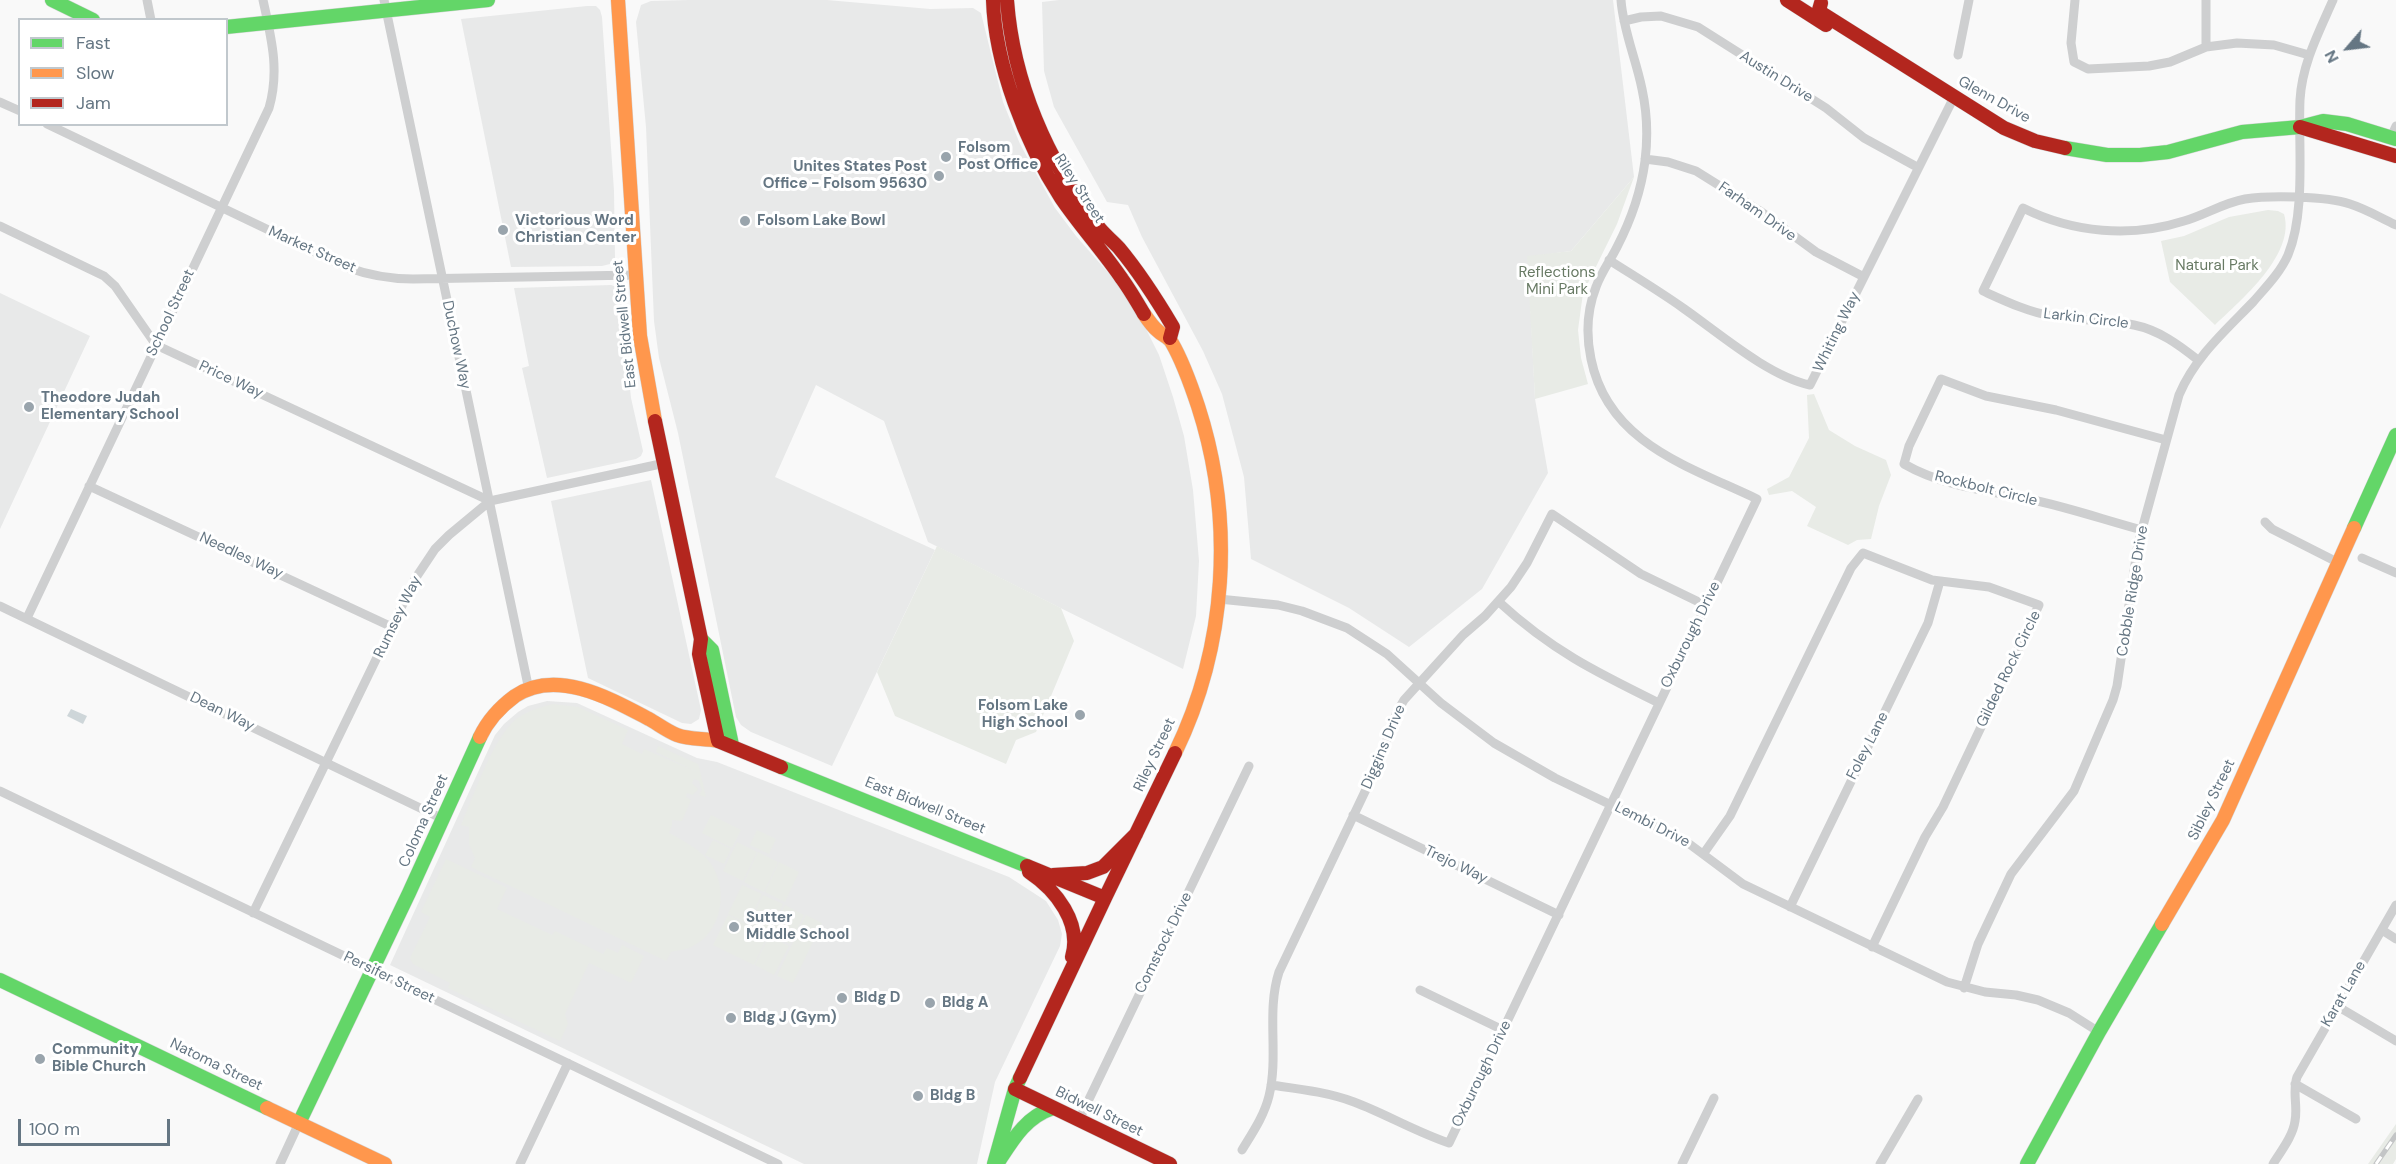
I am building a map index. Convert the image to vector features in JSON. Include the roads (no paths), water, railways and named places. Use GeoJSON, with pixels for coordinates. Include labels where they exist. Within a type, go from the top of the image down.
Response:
{"type":"FeatureCollection","features":[{"type":"Feature","properties":{"kind":"main road"},"geometry":{"type":"LineString","coordinates":[[52,0],[89,18]]}},
{"type":"Feature","properties":{"kind":"main road"},"geometry":{"type":"LineString","coordinates":[[228,27],[385,5],[488,0]]}},
{"type":"Feature","properties":{"kind":"main road","name":"East Bidwell Street"},"geometry":{"type":"LineString","coordinates":[[618,0],[643,362],[701,639],[699,654],[718,741],[1105,898]]}},
{"type":"Feature","properties":{"kind":"main road","name":"Riley Street"},"geometry":{"type":"LineString","coordinates":[[993,0],[999,45],[1007,76],[1029,139],[1058,193],[1119,274],[1157,331],[1170,338],[1189,379],[1215,472],[1221,537],[1219,599],[1209,655],[1194,707],[1015,1089],[995,1164]]}},
{"type":"Feature","properties":{"kind":"main road","name":"Riley Street"},"geometry":{"type":"LineString","coordinates":[[1007,0],[1015,53],[1026,93],[1047,144],[1083,207],[1101,231],[1119,248],[1161,307],[1173,327],[1170,338]]}},
{"type":"Feature","properties":{"kind":"main road","name":"Glenn Drive"},"geometry":{"type":"LineString","coordinates":[[1787,0],[1847,39],[1863,39],[2017,134],[2063,148],[2107,155],[2168,152],[2242,132],[2300,127],[2323,121],[2394,134]]}},
{"type":"Feature","properties":{"kind":"main road"},"geometry":{"type":"LineString","coordinates":[[1820,1],[1819,10],[1823,14],[1863,39]]}},
{"type":"Feature","properties":{"kind":"main road","name":"Glenn Drive"},"geometry":{"type":"LineString","coordinates":[[2300,127],[2396,156]]}},
{"type":"Feature","properties":{"kind":"main road"},"geometry":{"type":"LineString","coordinates":[[2343,140],[2349,134],[2384,144],[2394,134]]}},
{"type":"Feature","properties":{"kind":"main road"},"geometry":{"type":"LineString","coordinates":[[1101,251],[1111,254],[1118,260],[1149,303],[1161,307]]}},
{"type":"Feature","properties":{"kind":"main road","name":"Sibley Street"},"geometry":{"type":"LineString","coordinates":[[2027,1164],[2099,1032],[2223,820],[2396,435]]}},
{"type":"Feature","properties":{"kind":"main road","name":"East Bidwell Street"},"geometry":{"type":"LineString","coordinates":[[701,639],[711,650],[732,745]]}},
{"type":"Feature","properties":{"kind":"main road","name":"Coloma Street"},"geometry":{"type":"LineString","coordinates":[[299,1123],[373,970],[485,726],[495,711],[509,700],[529,690],[554,685],[580,688],[680,736],[718,741]]}},
{"type":"Feature","properties":{"kind":"main road"},"geometry":{"type":"LineString","coordinates":[[1050,875],[1087,873],[1103,867],[1136,834]]}},
{"type":"Feature","properties":{"kind":"main road"},"geometry":{"type":"LineString","coordinates":[[1006,858],[1035,876],[1059,901],[1070,921],[1075,943],[1063,986]]}},
{"type":"Feature","properties":{"kind":"main road","name":"Natoma Street"},"geometry":{"type":"LineString","coordinates":[[0,980],[385,1164]]}},
{"type":"Feature","properties":{"kind":"main road","name":"Bidwell Street"},"geometry":{"type":"LineString","coordinates":[[1015,1089],[1170,1164]]}},
{"type":"Feature","properties":{"kind":"main road"},"geometry":{"type":"LineString","coordinates":[[995,1164],[1028,1120],[1040,1112],[1053,1108]]}},
{"type":"Feature","properties":{"kind":"street"},"geometry":{"type":"LineString","coordinates":[[147,0],[152,18]]}},
{"type":"Feature","properties":{"kind":"street","name":"School Street"},"geometry":{"type":"LineString","coordinates":[[27,618],[268,108],[273,94],[275,58],[263,0]]}},
{"type":"Feature","properties":{"kind":"street","name":"Oxburough Drive"},"geometry":{"type":"LineString","coordinates":[[1271,1085],[1320,1092],[1347,1100],[1420,1133],[1449,1143],[1756,499],[1652,448],[1629,430],[1607,403],[1593,370],[1588,335],[1592,300],[1635,205],[1645,159],[1646,129],[1643,97],[1624,21],[1622,0]]}},
{"type":"Feature","properties":{"kind":"street"},"geometry":{"type":"LineString","coordinates":[[1958,55],[1969,0]]}},
{"type":"Feature","properties":{"kind":"street"},"geometry":{"type":"LineString","coordinates":[[2074,0],[2071,43],[2074,62],[2088,69],[2149,66],[2170,62],[2206,47],[2255,43],[2274,45],[2309,55]]}},
{"type":"Feature","properties":{"kind":"street"},"geometry":{"type":"LineString","coordinates":[[2206,0],[2206,47]]}},
{"type":"Feature","properties":{"kind":"street","name":"Cobble Ridge Drive"},"geometry":{"type":"LineString","coordinates":[[1964,988],[1976,949],[2011,874],[2074,791],[2113,700],[2142,530],[2179,395],[2186,378],[2198,360],[2272,282],[2282,267],[2293,239],[2298,198],[2301,90],[2309,55],[2333,0]]}},
{"type":"Feature","properties":{"kind":"street","name":"Duchow Way"},"geometry":{"type":"LineString","coordinates":[[385,5],[529,690]]}},
{"type":"Feature","properties":{"kind":"street","name":"Austin Drive"},"geometry":{"type":"LineString","coordinates":[[1624,21],[1661,16],[1698,27],[1826,108],[1864,138],[1917,167]]}},
{"type":"Feature","properties":{"kind":"street","name":"Whiting Way"},"geometry":{"type":"LineString","coordinates":[[1609,260],[1683,308],[1743,352],[1794,382],[1810,385],[1954,97]]}},
{"type":"Feature","properties":{"kind":"street"},"geometry":{"type":"LineString","coordinates":[[0,102],[18,110]]}},
{"type":"Feature","properties":{"kind":"street","name":"Market Street"},"geometry":{"type":"LineString","coordinates":[[51,126],[362,273],[396,279],[636,275]]}},
{"type":"Feature","properties":{"kind":"street","name":"Farham Drive"},"geometry":{"type":"LineString","coordinates":[[1645,159],[1682,166],[1702,175],[1760,212],[1816,252],[1864,277]]}},
{"type":"Feature","properties":{"kind":"street"},"geometry":{"type":"LineString","coordinates":[[2298,198],[2349,204],[2396,225]]}},
{"type":"Feature","properties":{"kind":"street","name":"Larkin Circle"},"geometry":{"type":"LineString","coordinates":[[2198,360],[2179,345],[2151,330],[2119,322],[2050,316],[2007,302],[1983,291],[2023,208],[2071,226],[2114,232],[2136,231],[2186,221],[2243,200],[2298,198]]}},
{"type":"Feature","properties":{"kind":"street"},"geometry":{"type":"LineString","coordinates":[[0,226],[104,276],[115,286],[156,345]]}},
{"type":"Feature","properties":{"kind":"street","name":"Price Way"},"geometry":{"type":"LineString","coordinates":[[156,345],[489,501]]}},
{"type":"Feature","properties":{"kind":"street","name":"Rockbolt Circle"},"geometry":{"type":"LineString","coordinates":[[2142,530],[2030,500],[1975,489],[1918,472],[1904,464],[1909,446],[1941,379],[1986,396],[2056,410],[2166,440]]}},
{"type":"Feature","properties":{"kind":"street","name":"Rumsey Way"},"geometry":{"type":"LineString","coordinates":[[253,913],[416,579],[435,549],[489,501],[664,463]]}},
{"type":"Feature","properties":{"kind":"street","name":"Needles Way"},"geometry":{"type":"LineString","coordinates":[[89,486],[392,627]]}},
{"type":"Feature","properties":{"kind":"street","name":"Diggins Drive"},"geometry":{"type":"LineString","coordinates":[[1242,1150],[1264,1110],[1271,1085],[1272,1003],[1283,962],[1380,760],[1396,714],[1417,682],[1462,635],[1499,602],[1522,571],[1552,514],[1641,574],[1706,605]]}},
{"type":"Feature","properties":{"kind":"street"},"geometry":{"type":"LineString","coordinates":[[2265,522],[2272,529],[2339,563]]}},
{"type":"Feature","properties":{"kind":"street","name":"Gilded Rock Circle"},"geometry":{"type":"LineString","coordinates":[[1704,854],[1730,816],[1851,568],[1863,553],[1940,581],[1989,587],[2039,605],[1943,807],[1925,837],[1872,947]]}},
{"type":"Feature","properties":{"kind":"street"},"geometry":{"type":"LineString","coordinates":[[2362,558],[2396,573]]}},
{"type":"Feature","properties":{"kind":"street","name":"Foley Lane"},"geometry":{"type":"LineString","coordinates":[[1790,907],[1928,623],[1940,581]]}},
{"type":"Feature","properties":{"kind":"street","name":"Lembi Drive"},"geometry":{"type":"LineString","coordinates":[[1219,599],[1278,605],[1325,618],[1368,640],[1388,654],[1463,721],[1494,743],[1526,763],[1684,840],[1743,884],[1947,982],[1964,988],[2038,1000],[2069,1013],[2099,1032]]}},
{"type":"Feature","properties":{"kind":"street"},"geometry":{"type":"LineString","coordinates":[[1499,602],[1563,654],[1659,703]]}},
{"type":"Feature","properties":{"kind":"street","name":"Dean Way"},"geometry":{"type":"LineString","coordinates":[[0,606],[443,819]]}},
{"type":"Feature","properties":{"kind":"street","name":"Comstock Drive"},"geometry":{"type":"LineString","coordinates":[[1079,1120],[1249,766]]}},
{"type":"Feature","properties":{"kind":"street","name":"Persifer Street"},"geometry":{"type":"LineString","coordinates":[[0,791],[568,1063],[762,1160],[778,1164]]}},
{"type":"Feature","properties":{"kind":"street","name":"Trejo Way"},"geometry":{"type":"LineString","coordinates":[[1353,815],[1559,915]]}},
{"type":"Feature","properties":{"kind":"street","name":"Karat Lane"},"geometry":{"type":"LineString","coordinates":[[2295,1084],[2300,1071],[2396,905]]}},
{"type":"Feature","properties":{"kind":"street"},"geometry":{"type":"LineString","coordinates":[[2382,930],[2396,939]]}},
{"type":"Feature","properties":{"kind":"street"},"geometry":{"type":"LineString","coordinates":[[1420,990],[1503,1030]]}},
{"type":"Feature","properties":{"kind":"street"},"geometry":{"type":"LineString","coordinates":[[2337,1006],[2396,1041]]}},
{"type":"Feature","properties":{"kind":"street"},"geometry":{"type":"LineString","coordinates":[[520,1164],[568,1063]]}},
{"type":"Feature","properties":{"kind":"street"},"geometry":{"type":"LineString","coordinates":[[2295,1084],[2356,1119]]}},
{"type":"Feature","properties":{"kind":"street"},"geometry":{"type":"LineString","coordinates":[[2273,1164],[2293,1128],[2296,1113],[2295,1084]]}},
{"type":"Feature","properties":{"kind":"street"},"geometry":{"type":"LineString","coordinates":[[1682,1164],[1714,1098]]}},
{"type":"Feature","properties":{"kind":"street"},"geometry":{"type":"LineString","coordinates":[[1880,1164],[1918,1099]]}},
{"type":"Feature","properties":{"kind":"street","name":"Coloma Street"},"geometry":{"type":"LineString","coordinates":[[280,1164],[299,1123]]}},
{"type":"Feature","properties":{"kind":"railway"},"geometry":{"type":"LineString","coordinates":[[2376,1164],[2396,1135]]}},
{"type":"Feature","properties":{"kind":"place","name":"Folsom Post Office"},"geometry":{"type":"Point","coordinates":[946,157]}},
{"type":"Feature","properties":{"kind":"place","name":"Unites States Post Office - Folsom 95630"},"geometry":{"type":"Point","coordinates":[939,176]}},
{"type":"Feature","properties":{"kind":"place","name":"Folsom Lake Bowl"},"geometry":{"type":"Point","coordinates":[745,221]}},
{"type":"Feature","properties":{"kind":"place","name":"Victorious Word Christian Center"},"geometry":{"type":"Point","coordinates":[503,230]}},
{"type":"Feature","properties":{"kind":"place","name":"Theodore Judah Elementary School"},"geometry":{"type":"Point","coordinates":[29,407]}},
{"type":"Feature","properties":{"kind":"place","name":"Folsom Lake High School"},"geometry":{"type":"Point","coordinates":[1080,715]}},
{"type":"Feature","properties":{"kind":"place","name":"Sutter Middle School"},"geometry":{"type":"Point","coordinates":[734,927]}},
{"type":"Feature","properties":{"kind":"place","name":"Bldg D"},"geometry":{"type":"Point","coordinates":[842,998]}},
{"type":"Feature","properties":{"kind":"place","name":"Bldg A"},"geometry":{"type":"Point","coordinates":[930,1003]}},
{"type":"Feature","properties":{"kind":"place","name":"Bldg J (Gym)"},"geometry":{"type":"Point","coordinates":[731,1018]}},
{"type":"Feature","properties":{"kind":"place","name":"Community Bible Church"},"geometry":{"type":"Point","coordinates":[40,1059]}},
{"type":"Feature","properties":{"kind":"place","name":"Bldg B"},"geometry":{"type":"Point","coordinates":[918,1096]}},
{"type":"Feature","properties":{"kind":"park label","name":"Natural Park"},"geometry":{"type":"Point","coordinates":[2217,266]}},
{"type":"Feature","properties":{"kind":"park label","name":"Reflections Mini Park"},"geometry":{"type":"Point","coordinates":[1557,282]}}]}
